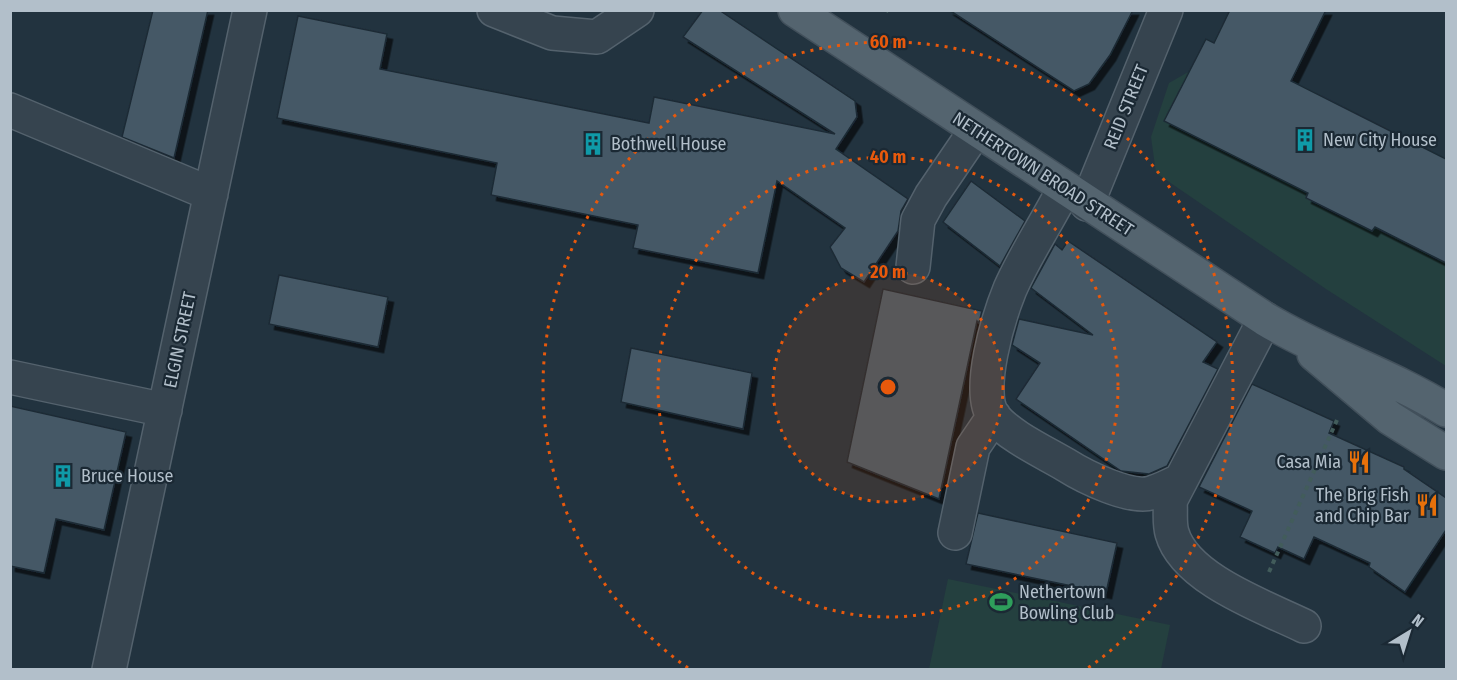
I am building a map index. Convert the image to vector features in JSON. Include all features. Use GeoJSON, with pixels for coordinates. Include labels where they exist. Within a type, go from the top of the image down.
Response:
{"type":"FeatureCollection","features":[{"type":"Feature","properties":{"kind":"main road","name":"NETHERTOWN BROAD STREET"},"geometry":{"type":"LineString","coordinates":[[795,10],[1075,196],[1279,327],[1390,418],[1446,453]]}},
{"type":"Feature","properties":{"kind":"main road","name":"NETHERTOWN BROAD STREET"},"geometry":{"type":"LineString","coordinates":[[1279,327],[1389,377],[1446,410]]}},
{"type":"Feature","properties":{"kind":"street","name":"ELGIN STREET"},"geometry":{"type":"LineString","coordinates":[[109,669],[250,10]]}},
{"type":"Feature","properties":{"kind":"street"},"geometry":{"type":"LineString","coordinates":[[494,10],[552,33],[597,37],[636,11]]}},
{"type":"Feature","properties":{"kind":"street","name":"REID STREET"},"geometry":{"type":"LineString","coordinates":[[993,416],[987,393],[987,368],[1010,290],[1075,196],[1166,10]]}},
{"type":"Feature","properties":{"kind":"street"},"geometry":{"type":"LineString","coordinates":[[10,110],[211,194]]}},
{"type":"Feature","properties":{"kind":"street"},"geometry":{"type":"LineString","coordinates":[[913,267],[918,220],[942,178],[976,130]]}},
{"type":"Feature","properties":{"kind":"street"},"geometry":{"type":"LineString","coordinates":[[1279,327],[1181,480],[1170,501],[1172,532],[1183,555],[1215,582],[1304,626]]}},
{"type":"Feature","properties":{"kind":"street"},"geometry":{"type":"LineString","coordinates":[[10,377],[165,410]]}},
{"type":"Feature","properties":{"kind":"street"},"geometry":{"type":"LineString","coordinates":[[955,533],[973,447],[993,416],[1019,436],[1089,480],[1121,490],[1149,494],[1181,480]]}},
{"type":"Feature","properties":{"kind":"path"},"geometry":{"type":"LineString","coordinates":[[1255,602],[1341,411]]}},
{"type":"Feature","properties":{"kind":"green space"},"geometry":{"type":"Polygon","coordinates":[[[1190,71],[1164,121],[1308,193],[1372,231],[1375,227],[1446,263],[1446,366],[1326,289],[1156,173],[1151,137],[1169,83],[1190,71]]]}},
{"type":"Feature","properties":{"kind":"green space","name":"Nethertown Bowling Club"},"geometry":{"type":"Polygon","coordinates":[[[948,579],[1170,625],[1161,669],[929,669],[948,579]]]}},
{"type":"Feature","properties":{"kind":"building"},"geometry":{"type":"Polygon","coordinates":[[[153,10],[208,10],[174,158],[122,137],[153,10]]]}},
{"type":"Feature","properties":{"kind":"building","name":"Bothwell House"},"geometry":{"type":"Polygon","coordinates":[[[703,10],[719,10],[855,101],[857,117],[836,149],[908,199],[901,211],[898,231],[864,282],[841,268],[830,247],[845,228],[777,181],[758,273],[633,248],[638,225],[491,195],[497,163],[277,118],[298,16],[387,34],[380,69],[649,123],[654,97],[835,134],[683,37],[703,10]]]}},
{"type":"Feature","properties":{"kind":"building"},"geometry":{"type":"Polygon","coordinates":[[[949,10],[1133,10],[1110,55],[1089,84],[1074,91],[949,10]]]}},
{"type":"Feature","properties":{"kind":"building","name":"New City House"},"geometry":{"type":"Polygon","coordinates":[[[1230,10],[1326,10],[1291,81],[1446,159],[1446,263],[1375,227],[1372,231],[1306,198],[1308,193],[1164,121],[1206,39],[1214,43],[1230,10]]]}},
{"type":"Feature","properties":{"kind":"building"},"geometry":{"type":"Polygon","coordinates":[[[971,181],[1025,221],[1000,266],[943,222],[971,181]]]}},
{"type":"Feature","properties":{"kind":"building"},"geometry":{"type":"Polygon","coordinates":[[[1068,241],[1217,342],[1203,362],[1218,369],[1167,466],[1149,474],[1121,471],[1016,399],[1040,363],[1012,345],[1019,319],[1093,335],[1031,288],[1055,244],[1062,250],[1068,241]]]}},
{"type":"Feature","properties":{"kind":"building"},"geometry":{"type":"Polygon","coordinates":[[[279,275],[388,297],[378,347],[269,324],[279,275]]]}},
{"type":"Feature","properties":{"kind":"building"},"geometry":{"type":"Polygon","coordinates":[[[883,289],[982,311],[979,323],[977,321],[939,499],[847,462],[883,289]]]}},
{"type":"Feature","properties":{"kind":"building"},"geometry":{"type":"Polygon","coordinates":[[[631,348],[752,373],[743,429],[621,402],[631,348]]]}},
{"type":"Feature","properties":{"kind":"building"},"geometry":{"type":"Polygon","coordinates":[[[1252,384],[1334,421],[1329,433],[1404,467],[1446,498],[1446,530],[1405,592],[1369,567],[1370,563],[1314,537],[1304,559],[1278,547],[1275,553],[1240,537],[1252,511],[1199,487],[1252,384]]]}},
{"type":"Feature","properties":{"kind":"building","name":"Bruce House"},"geometry":{"type":"Polygon","coordinates":[[[10,406],[126,432],[104,530],[56,519],[44,573],[10,566],[10,406]]]}},
{"type":"Feature","properties":{"kind":"building"},"geometry":{"type":"Polygon","coordinates":[[[978,513],[1117,543],[1106,593],[966,564],[978,513]]]}},
{"type":"Feature","properties":{"kind":"place","name":"New City House"},"geometry":{"type":"Point","coordinates":[1305,140]}},
{"type":"Feature","properties":{"kind":"place","name":"Bothwell House"},"geometry":{"type":"Point","coordinates":[593,144]}},
{"type":"Feature","properties":{"kind":"place","name":"Casa Mia"},"geometry":{"type":"Point","coordinates":[1359,462]}},
{"type":"Feature","properties":{"kind":"place","name":"Bruce House"},"geometry":{"type":"Point","coordinates":[63,476]}},
{"type":"Feature","properties":{"kind":"place","name":"The Brig Fish and Chip Bar"},"geometry":{"type":"Point","coordinates":[1427,505]}},
{"type":"Feature","properties":{"kind":"place","name":"Nethertown Bowling Club"},"geometry":{"type":"Point","coordinates":[1001,602]}}]}
